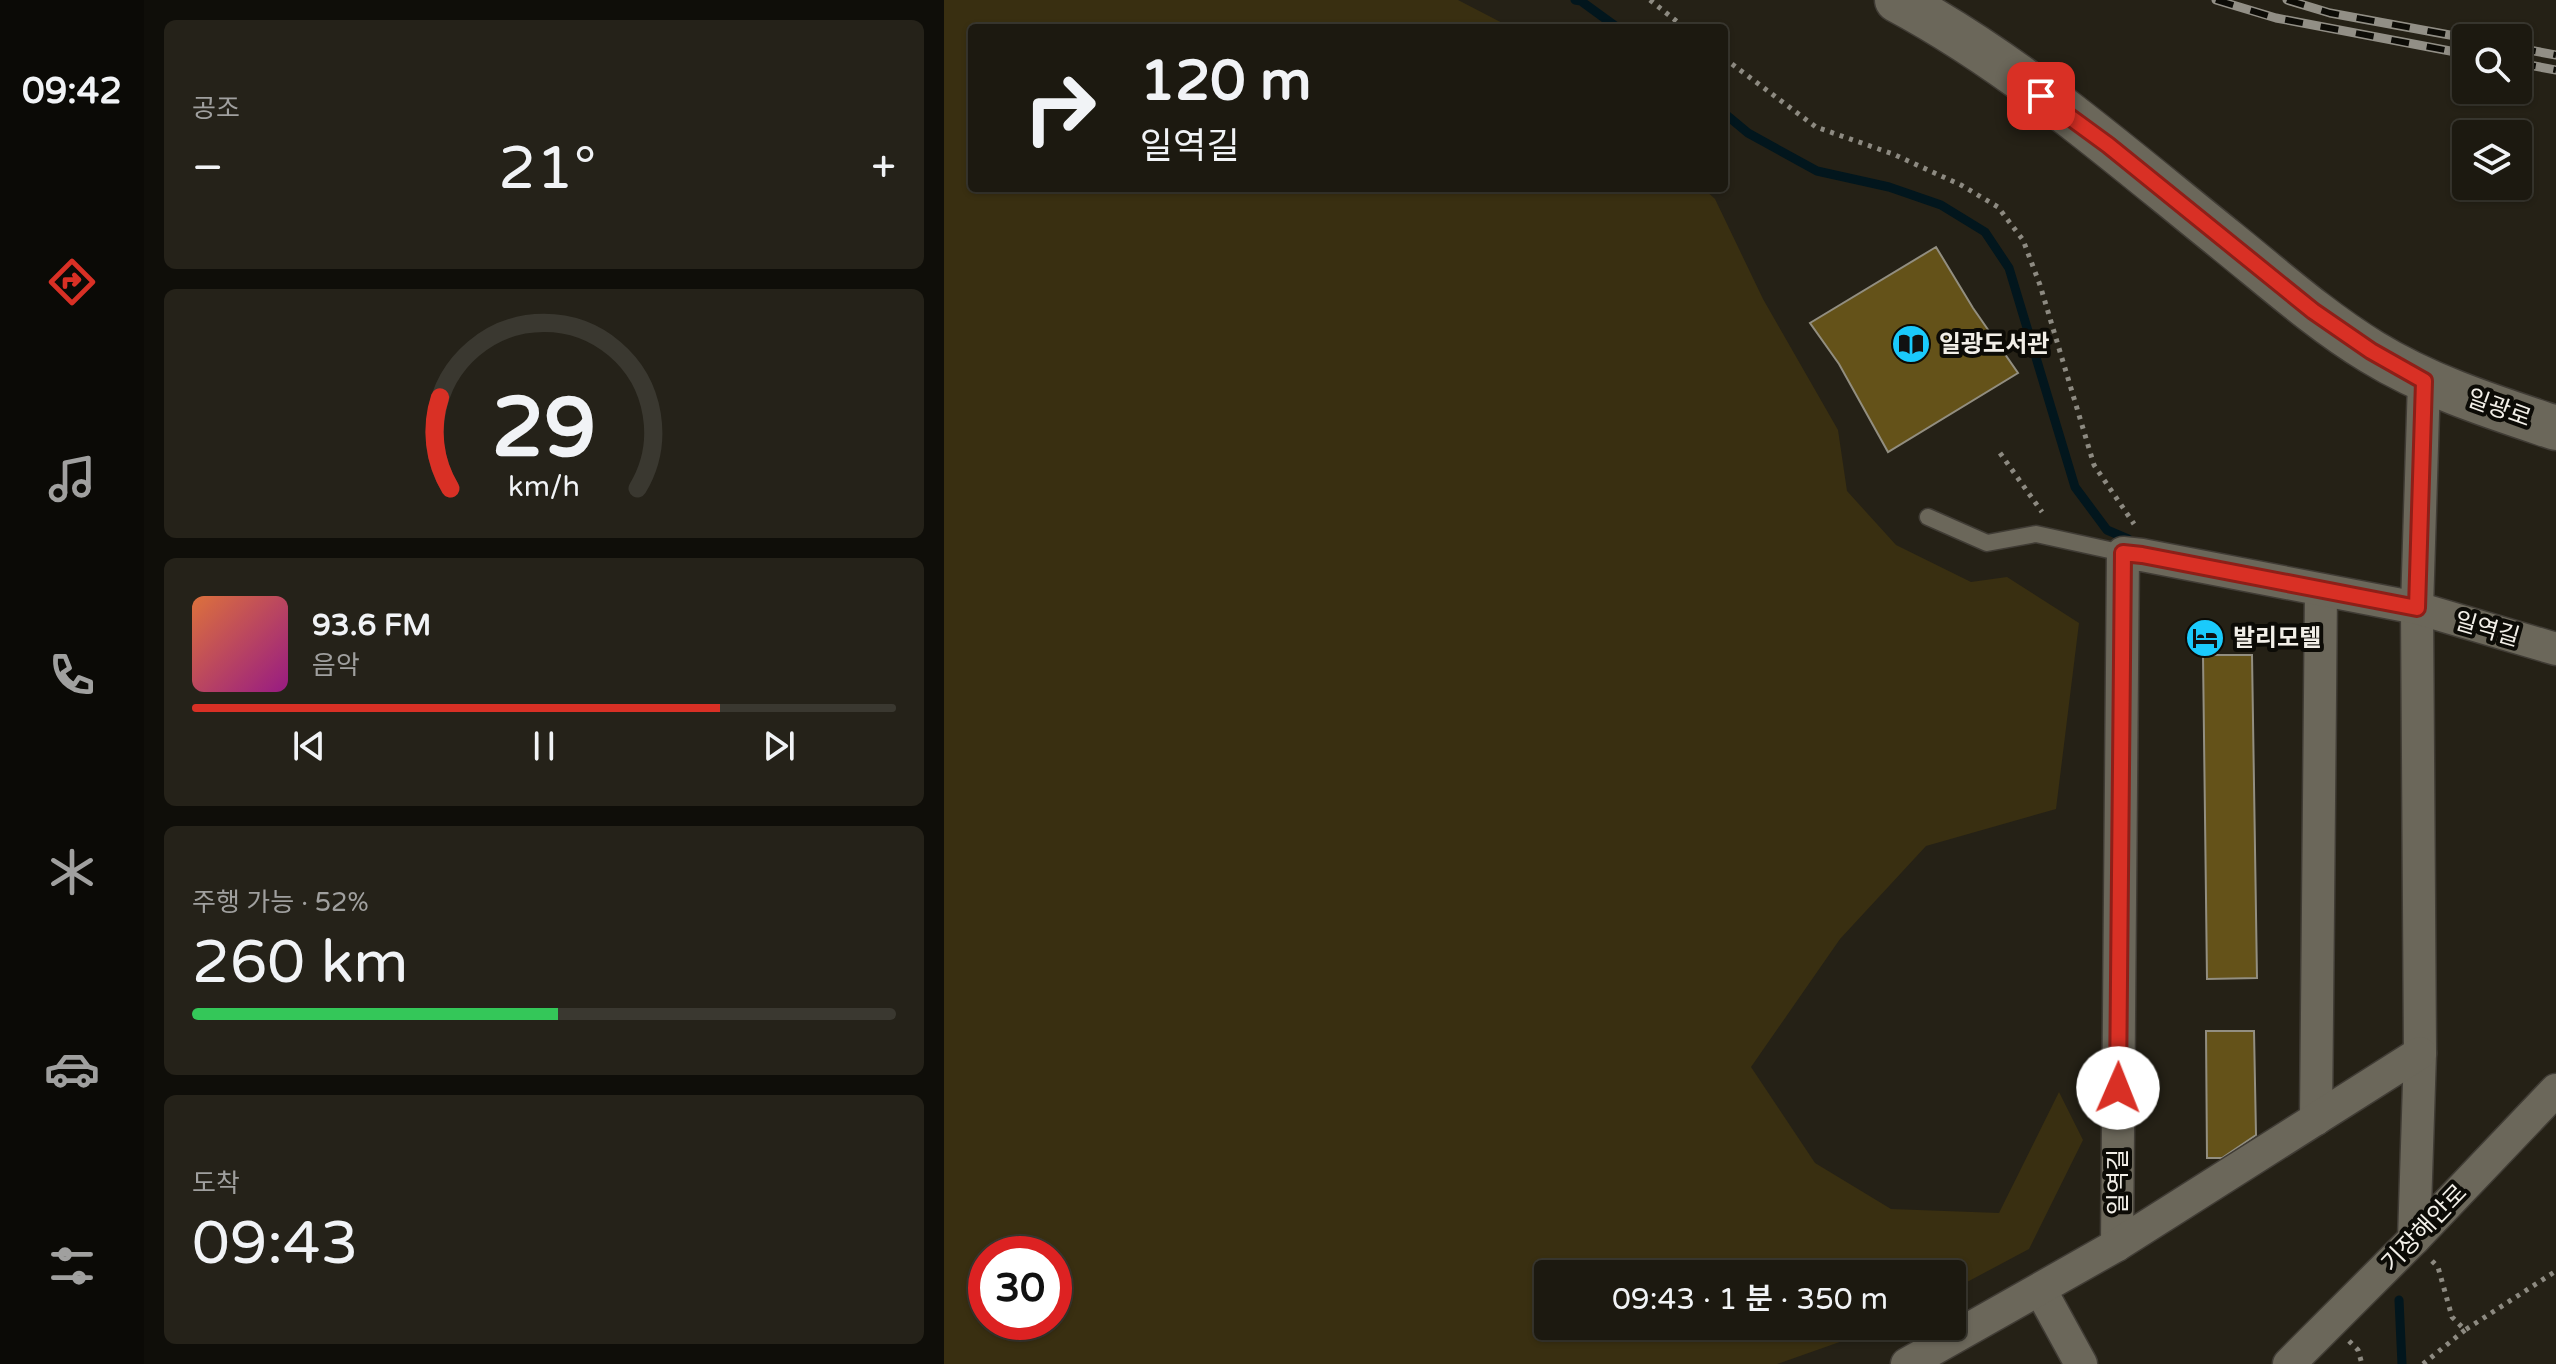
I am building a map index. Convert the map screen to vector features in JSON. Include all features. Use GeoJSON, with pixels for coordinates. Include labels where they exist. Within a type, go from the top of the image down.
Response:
{"type":"FeatureCollection","features":[{"type":"Feature","properties":{"kind":"main road","name":"일광로"},"geometry":{"type":"LineString","coordinates":[[1897,0],[1953,30],[2108,145],[2313,311],[2371,351],[2424,381],[2556,428]]}},
{"type":"Feature","properties":{"kind":"street","name":"일역길"},"geometry":{"type":"LineString","coordinates":[[1907,1364],[2041,1291],[2117,1245],[2420,1053],[2417,608],[2424,381]]}},
{"type":"Feature","properties":{"kind":"street","name":"일역길"},"geometry":{"type":"LineString","coordinates":[[2117,1245],[2136,548],[2321,590],[2417,608],[2556,649]]}},
{"type":"Feature","properties":{"kind":"street"},"geometry":{"type":"LineString","coordinates":[[2316,1119],[2321,590]]}},
{"type":"Feature","properties":{"kind":"street"},"geometry":{"type":"LineString","coordinates":[[2414,1239],[2420,1053]]}},
{"type":"Feature","properties":{"kind":"street","name":"기장해안로"},"geometry":{"type":"LineString","coordinates":[[2289,1364],[2556,1090]]}},
{"type":"Feature","properties":{"kind":"street"},"geometry":{"type":"LineString","coordinates":[[2041,1291],[2081,1364]]}},
{"type":"Feature","properties":{"kind":"lane"},"geometry":{"type":"LineString","coordinates":[[1928,517],[1987,543],[2036,534],[2088,545],[2136,548]]}},
{"type":"Feature","properties":{"kind":"path"},"geometry":{"type":"LineString","coordinates":[[1650,0],[1680,24]]}},
{"type":"Feature","properties":{"kind":"path"},"geometry":{"type":"LineString","coordinates":[[1728,61],[1816,127],[1893,154],[1961,185],[1998,207],[2023,240],[2040,285],[2094,465],[2136,548]]}},
{"type":"Feature","properties":{"kind":"path"},"geometry":{"type":"LineString","coordinates":[[2000,453],[2039,510],[2088,545]]}},
{"type":"Feature","properties":{"kind":"path"},"geometry":{"type":"LineString","coordinates":[[2438,1267],[2452,1317],[2465,1330]]}},
{"type":"Feature","properties":{"kind":"path"},"geometry":{"type":"LineString","coordinates":[[2425,1363],[2465,1330],[2556,1271]]}},
{"type":"Feature","properties":{"kind":"path"},"geometry":{"type":"LineString","coordinates":[[2358,1350],[2362,1364]]}},
{"type":"Feature","properties":{"kind":"shaded area"},"geometry":{"type":"Polygon","coordinates":[[[944,0],[1458,0],[1504,24],[968,24],[968,192],[1707,192],[1715,199],[1763,299],[1838,430],[1847,491],[1896,545],[1971,582],[2007,577],[2079,623],[2056,809],[1926,846],[1840,939],[1751,1067],[1815,1163],[1891,1209],[1999,1213],[2059,1092],[2083,1140],[2029,1249],[1966,1283],[1966,1260],[1534,1260],[1534,1340],[1845,1340],[1777,1364],[944,1364],[944,0]]]}},
{"type":"Feature","properties":{"kind":"building","name":"일광도서관"},"geometry":{"type":"Polygon","coordinates":[[[1936,247],[2018,373],[1888,452],[1839,364],[1810,323],[1936,247]]]}},
{"type":"Feature","properties":{"kind":"building"},"geometry":{"type":"Polygon","coordinates":[[[2203,655],[2252,655],[2257,978],[2207,979],[2203,655]]]}},
{"type":"Feature","properties":{"kind":"building"},"geometry":{"type":"Polygon","coordinates":[[[2206,1031],[2254,1031],[2256,1135],[2222,1158],[2207,1158],[2206,1031]]]}},
{"type":"Feature","properties":{"kind":"waterway"},"geometry":{"type":"LineString","coordinates":[[1575,0],[1613,24]]}},
{"type":"Feature","properties":{"kind":"waterway"},"geometry":{"type":"LineString","coordinates":[[1728,116],[1748,133],[1817,171],[1889,187],[1941,205],[1985,232],[2009,268],[2075,487],[2107,530],[2128,539]]}},
{"type":"Feature","properties":{"kind":"waterway"},"geometry":{"type":"LineString","coordinates":[[2399,1300],[2402,1364]]}},
{"type":"Feature","properties":{"kind":"railway"},"geometry":{"type":"LineString","coordinates":[[2216,0],[2276,18],[2452,51]]}},
{"type":"Feature","properties":{"kind":"railway"},"geometry":{"type":"LineString","coordinates":[[2287,0],[2330,13],[2452,35]]}},
{"type":"Feature","properties":{"kind":"railway"},"geometry":{"type":"LineString","coordinates":[[2532,51],[2556,55]]}},
{"type":"Feature","properties":{"kind":"railway"},"geometry":{"type":"LineString","coordinates":[[2532,66],[2556,70]]}},
{"type":"Feature","properties":{"kind":"place","name":"일광도서관"},"geometry":{"type":"Point","coordinates":[1911,344]}},
{"type":"Feature","properties":{"kind":"place","name":"발리모텔"},"geometry":{"type":"Point","coordinates":[2205,638]}},
{"type":"Feature","properties":{"kind":"route"},"geometry":{"type":"LineString","coordinates":[[2041,96],[2108,145],[2313,311],[2371,351],[2424,381],[2417,608],[2123,553],[2118,1088]]}}]}
